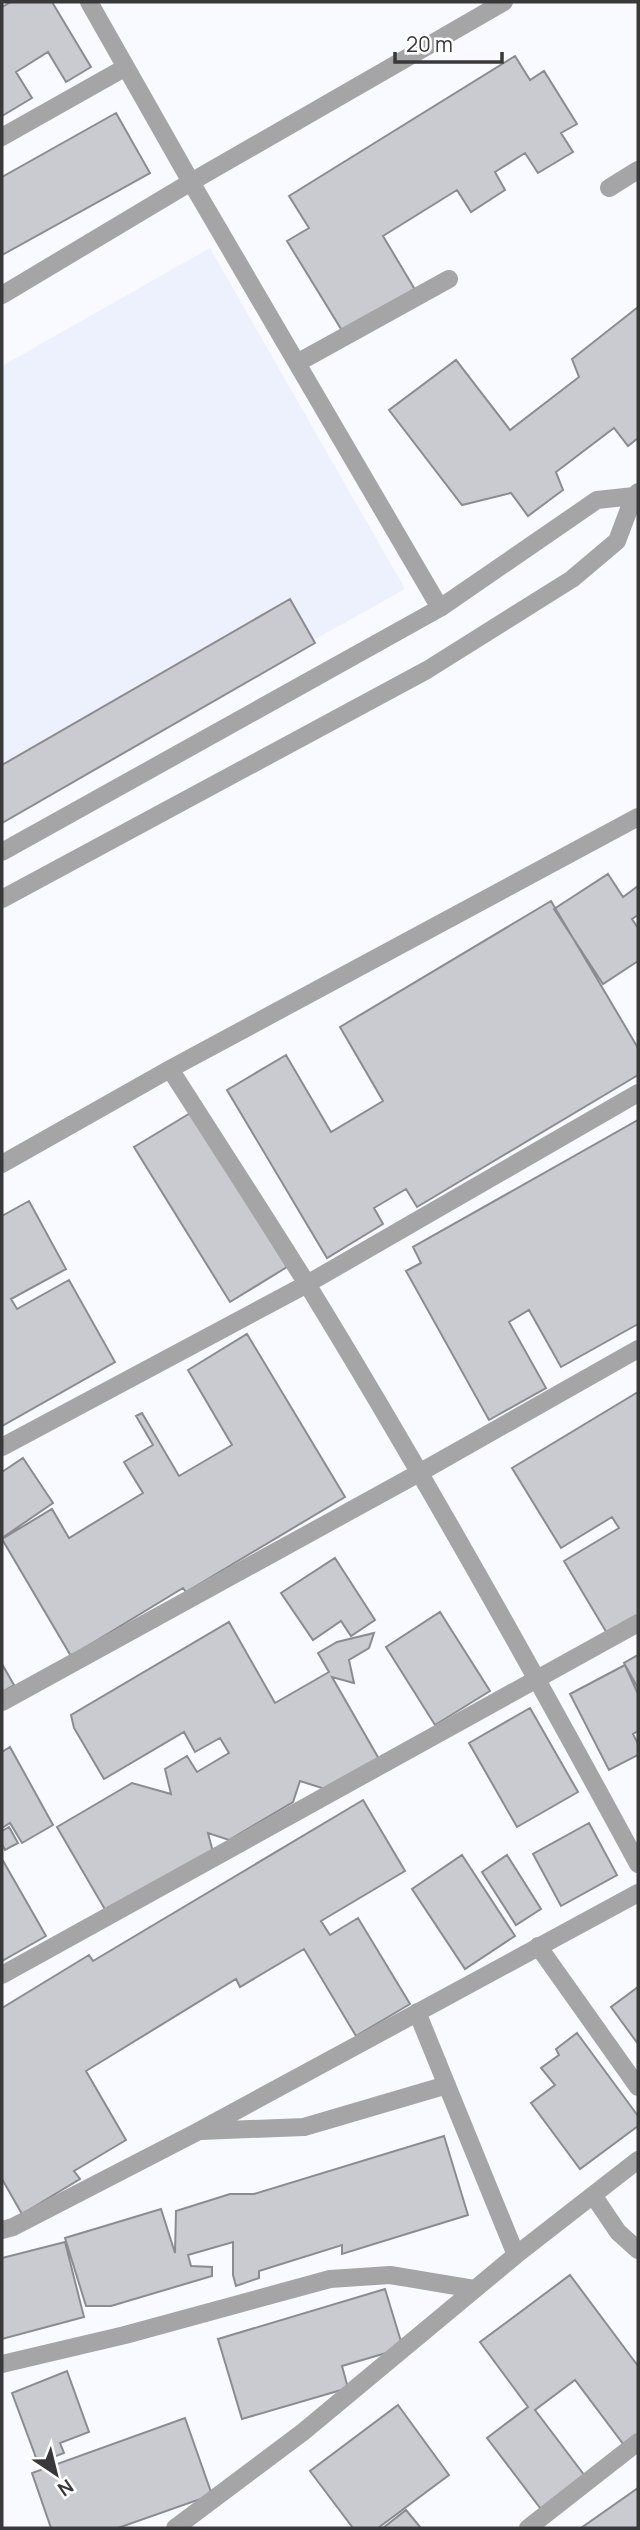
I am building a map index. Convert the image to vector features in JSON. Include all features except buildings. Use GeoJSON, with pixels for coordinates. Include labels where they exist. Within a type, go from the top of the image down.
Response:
{"type":"FeatureCollection","features":[{"type":"Feature","properties":{"kind":"street"},"geometry":{"type":"LineString","coordinates":[[89,2],[440,608]]}},
{"type":"Feature","properties":{"kind":"street"},"geometry":{"type":"LineString","coordinates":[[2,295],[191,182],[504,2]]}},
{"type":"Feature","properties":{"kind":"street"},"geometry":{"type":"LineString","coordinates":[[2,137],[119,71]]}},
{"type":"Feature","properties":{"kind":"street"},"geometry":{"type":"LineString","coordinates":[[609,188],[638,170]]}},
{"type":"Feature","properties":{"kind":"street"},"geometry":{"type":"LineString","coordinates":[[297,363],[449,279]]}},
{"type":"Feature","properties":{"kind":"street"},"geometry":{"type":"LineString","coordinates":[[2,852],[440,608],[597,500],[637,498],[617,541],[561,586],[428,670],[2,899]]}},
{"type":"Feature","properties":{"kind":"street"},"geometry":{"type":"LineString","coordinates":[[2,1164],[170,1069],[638,817]]}},
{"type":"Feature","properties":{"kind":"street"},"geometry":{"type":"LineString","coordinates":[[170,1069],[307,1284],[419,1473],[537,1678],[638,1864]]}},
{"type":"Feature","properties":{"kind":"street"},"geometry":{"type":"LineString","coordinates":[[2,1447],[307,1284],[638,1093]]}},
{"type":"Feature","properties":{"kind":"street"},"geometry":{"type":"LineString","coordinates":[[2,1702],[419,1473],[638,1349]]}},
{"type":"Feature","properties":{"kind":"street"},"geometry":{"type":"LineString","coordinates":[[2,1976],[638,1623]]}},
{"type":"Feature","properties":{"kind":"street"},"geometry":{"type":"LineString","coordinates":[[2,2230],[13,2227],[197,2132],[638,1893]]}},
{"type":"Feature","properties":{"kind":"street"},"geometry":{"type":"LineString","coordinates":[[538,1946],[638,2087]]}},
{"type":"Feature","properties":{"kind":"street"},"geometry":{"type":"LineString","coordinates":[[417,2012],[516,2255]]}},
{"type":"Feature","properties":{"kind":"street"},"geometry":{"type":"LineString","coordinates":[[197,2132],[304,2127],[447,2085]]}},
{"type":"Feature","properties":{"kind":"street"},"geometry":{"type":"LineString","coordinates":[[175,2528],[303,2432],[474,2289],[638,2160]]}},
{"type":"Feature","properties":{"kind":"street"},"geometry":{"type":"LineString","coordinates":[[593,2195],[618,2232],[638,2250]]}},
{"type":"Feature","properties":{"kind":"street"},"geometry":{"type":"LineString","coordinates":[[2,2364],[125,2335],[330,2279],[390,2274],[474,2289]]}},
{"type":"Feature","properties":{"kind":"street"},"geometry":{"type":"LineString","coordinates":[[528,2528],[638,2442]]}},
{"type":"Feature","properties":{"kind":"shaded area"},"geometry":{"type":"Polygon","coordinates":[[[210,248],[405,589],[2,814],[2,366],[210,248]]]}}]}
